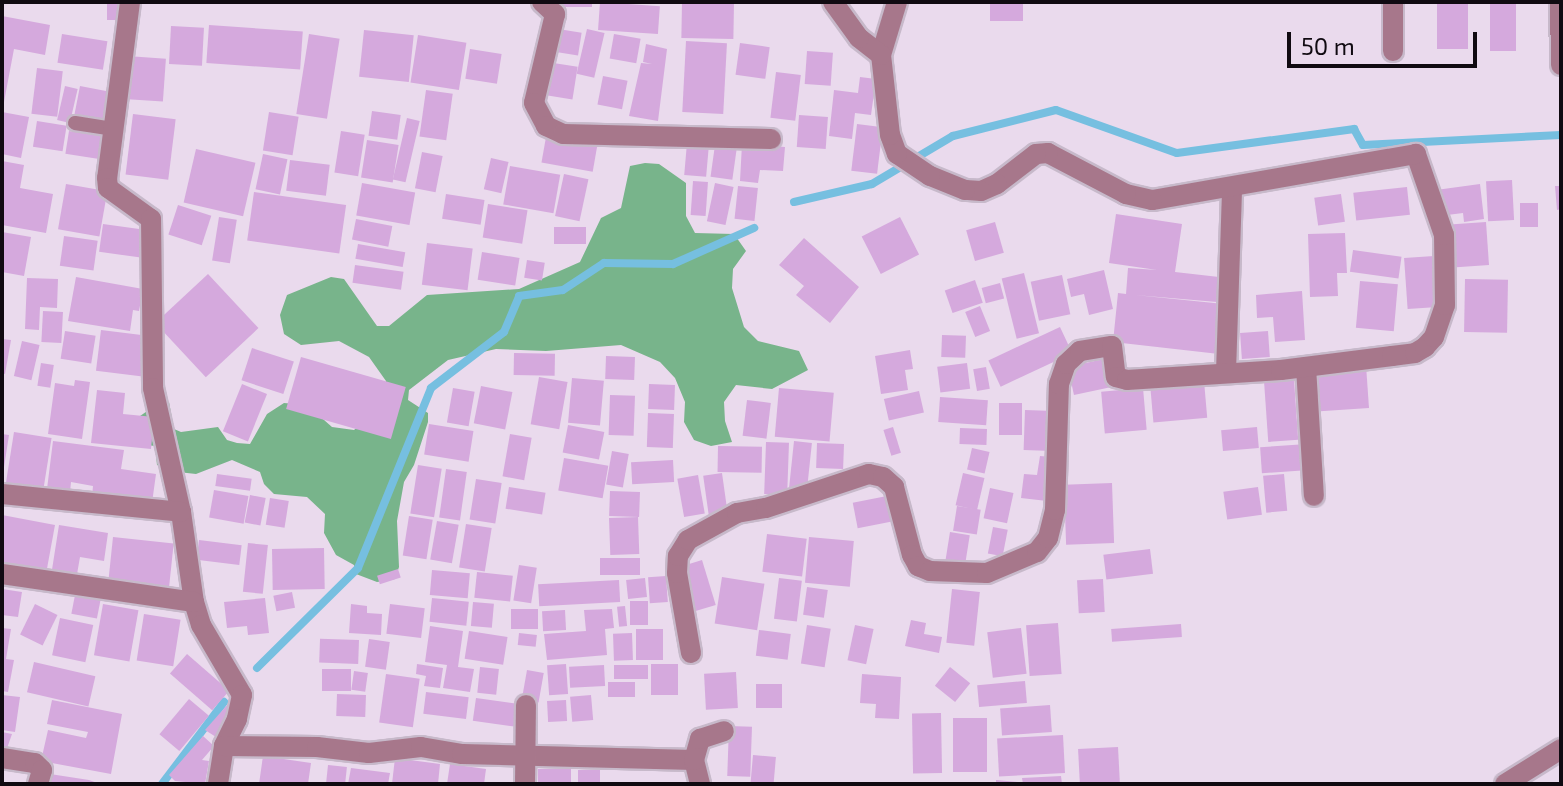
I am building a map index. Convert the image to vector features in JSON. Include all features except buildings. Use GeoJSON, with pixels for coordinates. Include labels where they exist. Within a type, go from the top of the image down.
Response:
{"type":"FeatureCollection","features":[{"type":"Feature","properties":{"kind":"street"},"geometry":{"type":"LineString","coordinates":[[130,2],[108,188],[151,219],[153,388],[181,512],[194,602],[201,625],[242,695],[237,719],[224,746],[218,784]]}},
{"type":"Feature","properties":{"kind":"street"},"geometry":{"type":"LineString","coordinates":[[542,2],[555,14],[534,103],[546,126],[563,134],[771,139]]}},
{"type":"Feature","properties":{"kind":"street"},"geometry":{"type":"LineString","coordinates":[[833,2],[859,38],[881,55]]}},
{"type":"Feature","properties":{"kind":"street"},"geometry":{"type":"LineString","coordinates":[[691,653],[677,573],[678,556],[688,540],[747,510],[766,508],[869,474],[883,477],[894,487],[912,555],[918,566],[930,571],[987,573],[1037,552],[1048,538],[1055,510],[1059,384],[1066,364],[1080,351],[1112,346],[1116,377],[1121,379],[1306,367],[1415,353],[1434,337],[1445,305],[1447,256],[1427,180],[1416,154],[1152,200],[1126,194],[1048,153],[1036,154],[997,184],[981,191],[957,188],[930,176],[897,154],[890,135],[881,55],[897,2]]}},
{"type":"Feature","properties":{"kind":"street"},"geometry":{"type":"LineString","coordinates":[[1393,2],[1393,51]]}},
{"type":"Feature","properties":{"kind":"street"},"geometry":{"type":"LineString","coordinates":[[1560,2],[1561,65]]}},
{"type":"Feature","properties":{"kind":"street"},"geometry":{"type":"LineString","coordinates":[[1226,372],[1232,187]]}},
{"type":"Feature","properties":{"kind":"street"},"geometry":{"type":"LineString","coordinates":[[1306,367],[1314,496]]}},
{"type":"Feature","properties":{"kind":"street"},"geometry":{"type":"LineString","coordinates":[[2,494],[181,512]]}},
{"type":"Feature","properties":{"kind":"street"},"geometry":{"type":"LineString","coordinates":[[2,574],[194,602]]}},
{"type":"Feature","properties":{"kind":"street"},"geometry":{"type":"LineString","coordinates":[[525,784],[526,705]]}},
{"type":"Feature","properties":{"kind":"street"},"geometry":{"type":"LineString","coordinates":[[700,784],[694,760],[700,739],[724,731]]}},
{"type":"Feature","properties":{"kind":"street"},"geometry":{"type":"LineString","coordinates":[[224,746],[317,747],[369,753],[421,747],[462,754],[694,760]]}},
{"type":"Feature","properties":{"kind":"street"},"geometry":{"type":"LineString","coordinates":[[1505,784],[1561,749]]}},
{"type":"Feature","properties":{"kind":"street"},"geometry":{"type":"LineString","coordinates":[[2,758],[35,763],[42,770],[38,784]]}},
{"type":"Feature","properties":{"kind":"lane"},"geometry":{"type":"LineString","coordinates":[[75,123],[113,129]]}},
{"type":"Feature","properties":{"kind":"green space"},"geometry":{"type":"Polygon","coordinates":[[[659,164],[686,183],[686,216],[695,233],[734,234],[746,251],[733,269],[732,288],[744,327],[758,341],[799,351],[808,370],[772,389],[736,385],[724,402],[725,421],[732,442],[711,446],[694,440],[684,422],[685,402],[675,378],[660,362],[621,345],[546,351],[496,349],[448,360],[409,390],[408,400],[428,413],[428,422],[414,465],[404,482],[397,521],[399,567],[395,579],[377,582],[356,574],[354,565],[336,555],[324,533],[325,514],[307,497],[274,494],[264,484],[260,472],[232,460],[196,474],[178,472],[157,465],[155,446],[129,443],[130,423],[153,407],[169,402],[174,429],[181,432],[218,427],[227,440],[237,443],[250,444],[267,414],[284,403],[307,405],[332,427],[354,430],[387,402],[386,381],[369,357],[339,341],[301,345],[284,334],[280,315],[287,295],[331,277],[344,279],[377,326],[389,326],[427,295],[519,289],[580,262],[601,218],[621,208],[630,166],[659,164]]]}},
{"type":"Feature","properties":{"kind":"waterway"},"geometry":{"type":"LineString","coordinates":[[794,202],[872,184],[953,136],[1056,110],[1177,153],[1354,129],[1363,145],[1561,135]]}},
{"type":"Feature","properties":{"kind":"waterway"},"geometry":{"type":"LineString","coordinates":[[257,668],[358,568],[431,388],[504,332],[519,296],[563,290],[604,263],[673,264],[754,228]]}},
{"type":"Feature","properties":{"kind":"waterway"},"geometry":{"type":"LineString","coordinates":[[162,784],[224,702]]}}]}
